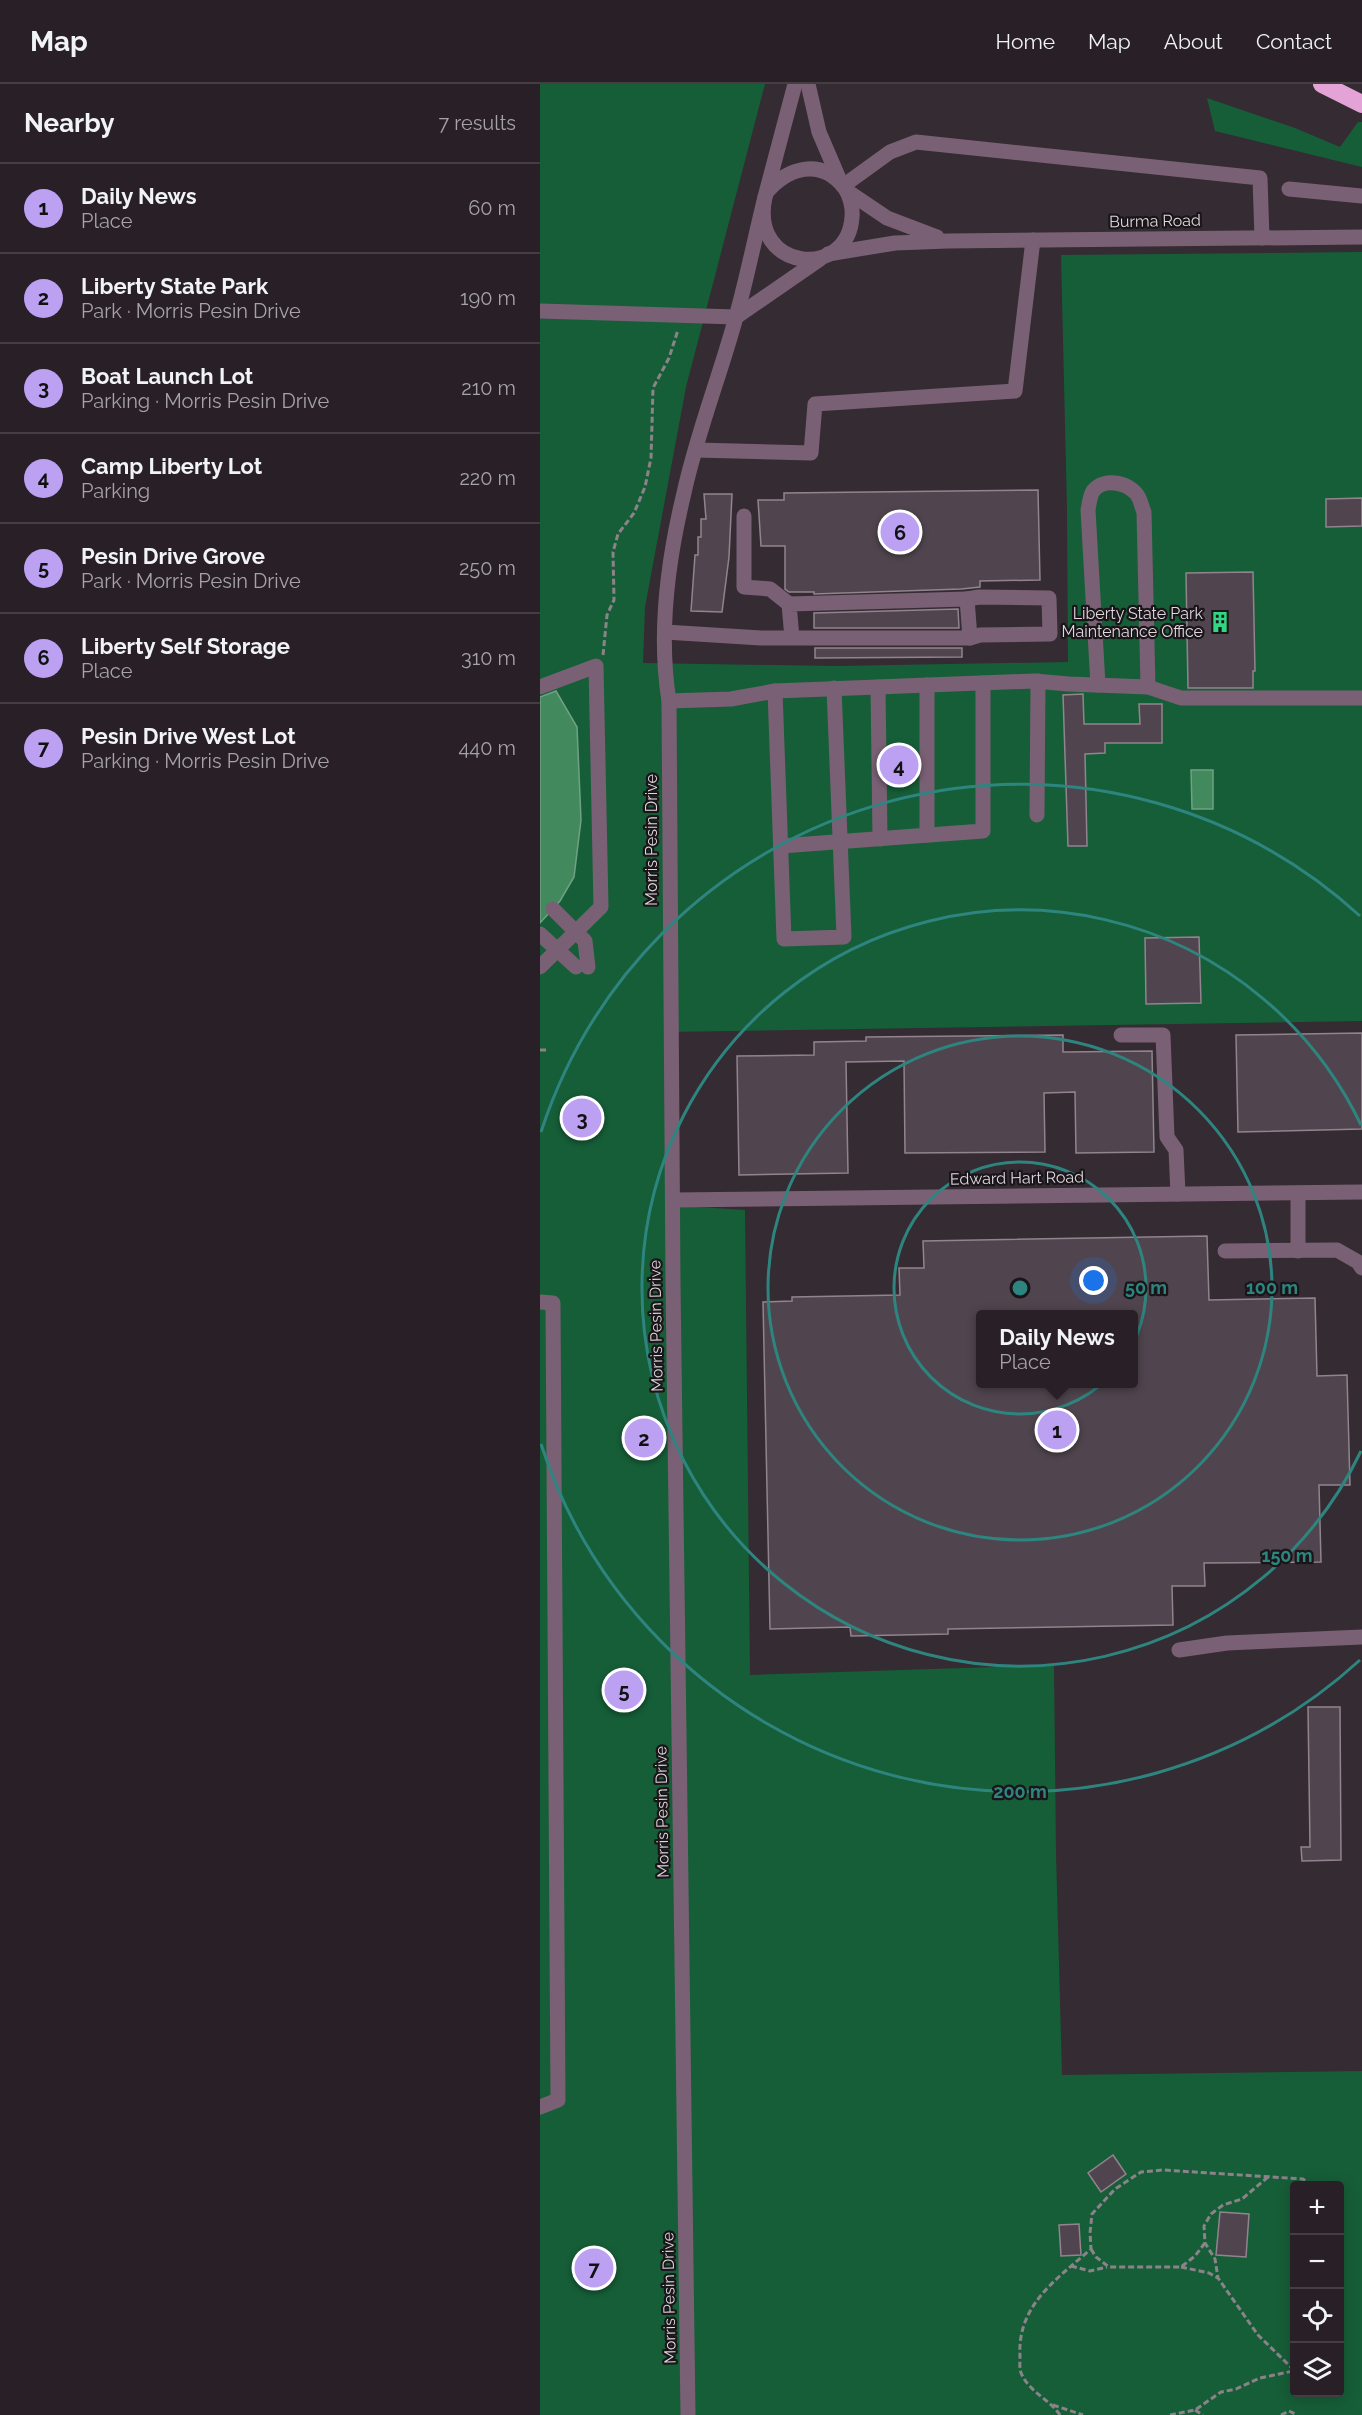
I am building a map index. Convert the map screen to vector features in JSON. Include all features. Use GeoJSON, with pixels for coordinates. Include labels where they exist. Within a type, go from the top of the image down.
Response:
{"type":"FeatureCollection","features":[{"type":"Feature","properties":{"kind":"highway"},"geometry":{"type":"LineString","coordinates":[[1322,84],[1362,104]]}},
{"type":"Feature","properties":{"kind":"street","name":"Morris Pesin Drive"},"geometry":{"type":"LineString","coordinates":[[688,2415],[669,701],[664,670],[665,632],[676,536],[684,492],[736,317],[765,195],[795,84]]}},
{"type":"Feature","properties":{"kind":"street"},"geometry":{"type":"LineString","coordinates":[[540,312],[736,317],[842,243],[851,225],[852,206],[819,132],[808,84]]}},
{"type":"Feature","properties":{"kind":"street"},"geometry":{"type":"LineString","coordinates":[[843,187],[890,152],[905,144],[916,142],[1260,178],[1262,238]]}},
{"type":"Feature","properties":{"kind":"street"},"geometry":{"type":"LineString","coordinates":[[825,256],[802,259],[780,251],[771,242],[763,222],[765,195],[777,180],[787,174],[805,169],[826,173],[843,187]]}},
{"type":"Feature","properties":{"kind":"street","name":"Burma Road"},"geometry":{"type":"LineString","coordinates":[[843,187],[886,218],[948,241]]}},
{"type":"Feature","properties":{"kind":"street"},"geometry":{"type":"LineString","coordinates":[[1289,189],[1362,196]]}},
{"type":"Feature","properties":{"kind":"street","name":"Burma Road"},"geometry":{"type":"LineString","coordinates":[[825,256],[895,243],[948,241],[1362,237]]}},
{"type":"Feature","properties":{"kind":"street"},"geometry":{"type":"LineString","coordinates":[[696,450],[811,453],[815,404],[1015,391],[1033,240]]}},
{"type":"Feature","properties":{"kind":"street"},"geometry":{"type":"LineString","coordinates":[[1098,685],[1088,510],[1091,494],[1100,485],[1112,482],[1127,486],[1139,496],[1144,512],[1148,687]]}},
{"type":"Feature","properties":{"kind":"street"},"geometry":{"type":"LineString","coordinates":[[665,632],[792,638],[970,638],[980,635],[1050,634],[1049,598],[980,597],[789,604],[770,590],[744,587],[744,516]]}},
{"type":"Feature","properties":{"kind":"street"},"geometry":{"type":"LineString","coordinates":[[967,599],[970,638]]}},
{"type":"Feature","properties":{"kind":"street"},"geometry":{"type":"LineString","coordinates":[[789,604],[792,638]]}},
{"type":"Feature","properties":{"kind":"street"},"geometry":{"type":"LineString","coordinates":[[540,687],[596,666],[601,907],[540,967]]}},
{"type":"Feature","properties":{"kind":"street"},"geometry":{"type":"LineString","coordinates":[[669,701],[730,699],[775,691],[1038,681],[1148,687],[1181,698],[1362,698]]}},
{"type":"Feature","properties":{"kind":"street"},"geometry":{"type":"LineString","coordinates":[[1036,815],[1038,681]]}},
{"type":"Feature","properties":{"kind":"street"},"geometry":{"type":"LineString","coordinates":[[781,846],[983,831],[983,683]]}},
{"type":"Feature","properties":{"kind":"street"},"geometry":{"type":"LineString","coordinates":[[927,685],[927,835]]}},
{"type":"Feature","properties":{"kind":"street"},"geometry":{"type":"LineString","coordinates":[[878,687],[880,839]]}},
{"type":"Feature","properties":{"kind":"street"},"geometry":{"type":"LineString","coordinates":[[775,691],[784,939],[844,937],[834,688]]}},
{"type":"Feature","properties":{"kind":"street"},"geometry":{"type":"LineString","coordinates":[[540,934],[557,950],[582,967],[585,941],[553,909]]}},
{"type":"Feature","properties":{"kind":"street"},"geometry":{"type":"LineString","coordinates":[[1121,1035],[1163,1035],[1167,1137],[1176,1150],[1178,1194]]}},
{"type":"Feature","properties":{"kind":"street","name":"Edward Hart Road"},"geometry":{"type":"LineString","coordinates":[[673,1200],[1362,1192]]}},
{"type":"Feature","properties":{"kind":"street"},"geometry":{"type":"LineString","coordinates":[[1298,1193],[1298,1251]]}},
{"type":"Feature","properties":{"kind":"street"},"geometry":{"type":"LineString","coordinates":[[1225,1251],[1336,1251],[1358,1262],[1362,1268]]}},
{"type":"Feature","properties":{"kind":"street"},"geometry":{"type":"LineString","coordinates":[[540,1302],[553,1303],[558,2088],[558,2100],[540,2108]]}},
{"type":"Feature","properties":{"kind":"street"},"geometry":{"type":"LineString","coordinates":[[1179,1650],[1227,1643],[1362,1637]]}},
{"type":"Feature","properties":{"kind":"path"},"geometry":{"type":"LineString","coordinates":[[596,666],[605,650],[604,630],[607,615],[614,600],[613,552],[618,534],[638,505],[645,487],[651,458],[653,388],[669,358],[680,327]]}},
{"type":"Feature","properties":{"kind":"path"},"geometry":{"type":"LineString","coordinates":[[540,1050],[548,1050]]}},
{"type":"Feature","properties":{"kind":"path"},"geometry":{"type":"LineString","coordinates":[[1109,2267],[1096,2257],[1091,2249],[1092,2214],[1115,2189],[1140,2172],[1188,2170],[1306,2181]]}},
{"type":"Feature","properties":{"kind":"path"},"geometry":{"type":"LineString","coordinates":[[1218,2278],[1215,2259],[1205,2243],[1204,2226],[1210,2214],[1223,2205],[1242,2199],[1268,2177]]}},
{"type":"Feature","properties":{"kind":"path"},"geometry":{"type":"LineString","coordinates":[[1181,2268],[1205,2243]]}},
{"type":"Feature","properties":{"kind":"path"},"geometry":{"type":"LineString","coordinates":[[1083,2415],[1053,2405],[1040,2396],[1021,2374],[1019,2342],[1030,2310],[1053,2280],[1091,2249]]}},
{"type":"Feature","properties":{"kind":"path"},"geometry":{"type":"LineString","coordinates":[[1071,2266],[1090,2271],[1109,2267],[1181,2268],[1209,2273],[1218,2278],[1258,2335],[1290,2367]]}},
{"type":"Feature","properties":{"kind":"path"},"geometry":{"type":"LineString","coordinates":[[1170,2415],[1195,2410],[1221,2391],[1236,2389],[1260,2378],[1290,2372]]}},
{"type":"Feature","properties":{"kind":"path"},"geometry":{"type":"LineString","coordinates":[[1053,2405],[1060,2415]]}},
{"type":"Feature","properties":{"kind":"path"},"geometry":{"type":"LineString","coordinates":[[1195,2410],[1203,2415]]}},
{"type":"Feature","properties":{"kind":"path"},"geometry":{"type":"LineString","coordinates":[[1281,2415],[1289,2411],[1297,2415]]}},
{"type":"Feature","properties":{"kind":"shaded area"},"geometry":{"type":"Polygon","coordinates":[[[540,84],[765,84],[686,387],[645,607],[643,663],[836,666],[1068,662],[1061,255],[1362,252],[1362,1021],[664,1032],[667,1205],[745,1210],[750,1675],[1054,1665],[1062,2075],[1362,2071],[1362,2415],[540,2415],[540,923],[560,901],[581,820],[577,727],[556,691],[540,697],[540,84]]]}},
{"type":"Feature","properties":{"kind":"shaded area"},"geometry":{"type":"Polygon","coordinates":[[[1207,98],[1295,128],[1340,147],[1358,122],[1362,122],[1362,167],[1215,131],[1207,98]]]}},
{"type":"Feature","properties":{"kind":"shaded area"},"geometry":{"type":"Polygon","coordinates":[[[556,691],[577,727],[581,820],[574,877],[560,901],[540,923],[540,697],[556,691]]]}},
{"type":"Feature","properties":{"kind":"shaded area"},"geometry":{"type":"Polygon","coordinates":[[[1191,770],[1213,770],[1213,809],[1192,809],[1191,770]]]}},
{"type":"Feature","properties":{"kind":"building"},"geometry":{"type":"Polygon","coordinates":[[[1038,490],[1040,580],[980,581],[980,587],[961,589],[814,594],[814,592],[789,592],[785,589],[785,546],[761,546],[758,500],[784,500],[784,493],[1038,490]]]}},
{"type":"Feature","properties":{"kind":"building"},"geometry":{"type":"Polygon","coordinates":[[[704,494],[732,494],[729,557],[722,612],[691,611],[695,555],[698,555],[698,537],[701,537],[701,519],[706,519],[704,494]]]}},
{"type":"Feature","properties":{"kind":"building"},"geometry":{"type":"Polygon","coordinates":[[[1362,498],[1362,526],[1326,527],[1326,499],[1362,498]]]}},
{"type":"Feature","properties":{"kind":"building","name":"Liberty State Park Maintenance Office"},"geometry":{"type":"Polygon","coordinates":[[[1253,572],[1255,671],[1253,671],[1253,688],[1188,688],[1186,573],[1253,572]]]}},
{"type":"Feature","properties":{"kind":"building"},"geometry":{"type":"Polygon","coordinates":[[[958,609],[959,628],[814,628],[814,613],[958,609]]]}},
{"type":"Feature","properties":{"kind":"building"},"geometry":{"type":"Polygon","coordinates":[[[815,648],[962,648],[962,657],[815,658],[815,648]]]}},
{"type":"Feature","properties":{"kind":"building"},"geometry":{"type":"Polygon","coordinates":[[[1083,694],[1084,724],[1140,724],[1139,704],[1162,704],[1162,743],[1105,743],[1105,753],[1085,754],[1087,846],[1068,846],[1063,695],[1083,694]]]}},
{"type":"Feature","properties":{"kind":"building"},"geometry":{"type":"Polygon","coordinates":[[[1199,937],[1201,1003],[1146,1004],[1145,938],[1199,937]]]}},
{"type":"Feature","properties":{"kind":"building"},"geometry":{"type":"Polygon","coordinates":[[[1362,1033],[1362,1129],[1238,1132],[1236,1035],[1362,1033]]]}},
{"type":"Feature","properties":{"kind":"building"},"geometry":{"type":"Polygon","coordinates":[[[1063,1035],[1063,1052],[1152,1051],[1154,1152],[1076,1153],[1075,1092],[1044,1093],[1045,1152],[905,1153],[904,1061],[846,1062],[848,1173],[739,1175],[737,1056],[814,1055],[814,1042],[866,1041],[866,1037],[1063,1035]]]}},
{"type":"Feature","properties":{"kind":"building"},"geometry":{"type":"Polygon","coordinates":[[[1207,1236],[1209,1300],[1315,1298],[1317,1376],[1347,1375],[1350,1485],[1319,1485],[1321,1562],[1204,1563],[1205,1586],[1172,1586],[1173,1625],[948,1629],[948,1634],[851,1636],[850,1627],[770,1629],[763,1302],[792,1301],[792,1297],[900,1295],[899,1268],[924,1268],[923,1241],[1207,1236]]]}},
{"type":"Feature","properties":{"kind":"building"},"geometry":{"type":"Polygon","coordinates":[[[1308,1707],[1340,1707],[1341,1860],[1302,1861],[1301,1847],[1310,1847],[1308,1707]]]}},
{"type":"Feature","properties":{"kind":"building"},"geometry":{"type":"Polygon","coordinates":[[[1113,2155],[1126,2174],[1101,2192],[1088,2173],[1113,2155]]]}},
{"type":"Feature","properties":{"kind":"building"},"geometry":{"type":"Polygon","coordinates":[[[1220,2212],[1249,2214],[1246,2257],[1216,2255],[1220,2212]]]}},
{"type":"Feature","properties":{"kind":"building"},"geometry":{"type":"Polygon","coordinates":[[[1079,2224],[1081,2255],[1061,2256],[1059,2225],[1079,2224]]]}},
{"type":"Feature","properties":{"kind":"place","name":"Liberty Self Storage"},"geometry":{"type":"Point","coordinates":[900,532]}},
{"type":"Feature","properties":{"kind":"place","name":"Liberty State Park Maintenance Office"},"geometry":{"type":"Point","coordinates":[1220,622]}},
{"type":"Feature","properties":{"kind":"place","name":"Camp Liberty Lot"},"geometry":{"type":"Point","coordinates":[899,765]}},
{"type":"Feature","properties":{"kind":"place","name":"Boat Launch Lot"},"geometry":{"type":"Point","coordinates":[582,1118]}},
{"type":"Feature","properties":{"kind":"place","name":"Daily News"},"geometry":{"type":"Point","coordinates":[1057,1430]}},
{"type":"Feature","properties":{"kind":"place","name":"Liberty State Park"},"geometry":{"type":"Point","coordinates":[644,1438]}},
{"type":"Feature","properties":{"kind":"place","name":"Pesin Drive Grove"},"geometry":{"type":"Point","coordinates":[624,1690]}},
{"type":"Feature","properties":{"kind":"place","name":"Pesin Drive West Lot"},"geometry":{"type":"Point","coordinates":[594,2268]}}]}
